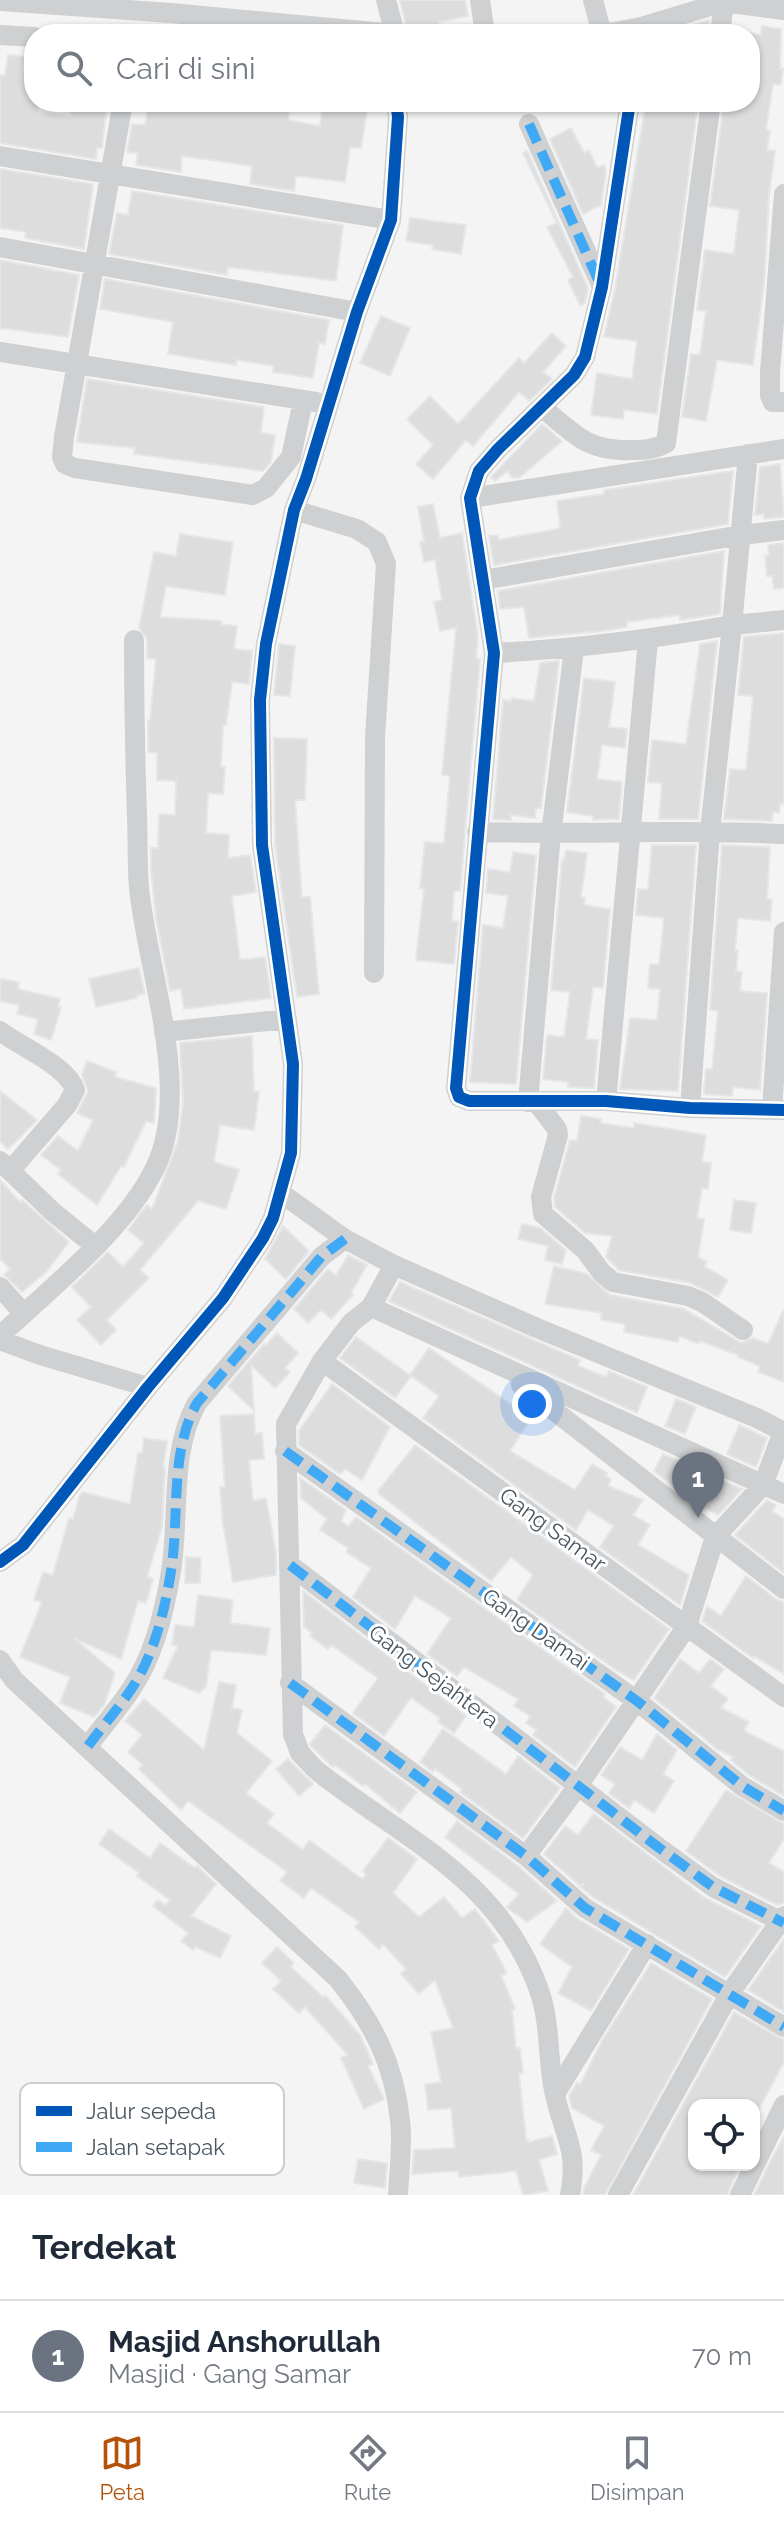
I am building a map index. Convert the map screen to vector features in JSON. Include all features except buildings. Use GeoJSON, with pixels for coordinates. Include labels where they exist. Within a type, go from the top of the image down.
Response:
{"type":"FeatureCollection","features":[{"type":"Feature","properties":{"kind":"street"},"geometry":{"type":"LineString","coordinates":[[266,0],[270,22]]}},
{"type":"Feature","properties":{"kind":"street"},"geometry":{"type":"LineString","coordinates":[[386,0],[392,24]]}},
{"type":"Feature","properties":{"kind":"street"},"geometry":{"type":"LineString","coordinates":[[480,0],[484,24]]}},
{"type":"Feature","properties":{"kind":"street"},"geometry":{"type":"LineString","coordinates":[[593,0],[600,24]]}},
{"type":"Feature","properties":{"kind":"street"},"geometry":{"type":"LineString","coordinates":[[0,1],[169,6],[291,24]]}},
{"type":"Feature","properties":{"kind":"street"},"geometry":{"type":"LineString","coordinates":[[721,24],[724,2]]}},
{"type":"Feature","properties":{"kind":"street"},"geometry":{"type":"LineString","coordinates":[[660,24],[724,2],[750,3],[784,10]]}},
{"type":"Feature","properties":{"kind":"street"},"geometry":{"type":"LineString","coordinates":[[0,35],[24,36]]}},
{"type":"Feature","properties":{"kind":"street"},"geometry":{"type":"LineString","coordinates":[[121,112],[62,457],[69,467],[233,493],[260,493],[291,457],[303,401]]}},
{"type":"Feature","properties":{"kind":"street"},"geometry":{"type":"LineString","coordinates":[[0,1562],[23,1545],[223,1298],[263,1238],[281,1193],[294,1126],[293,1064],[262,845],[260,700],[266,644],[294,510],[357,312],[391,220],[397,112]]}},
{"type":"Feature","properties":{"kind":"street"},"geometry":{"type":"LineString","coordinates":[[628,112],[602,287],[585,357],[574,375],[479,471],[470,498],[494,653],[456,1088],[463,1101],[606,1101],[690,1108],[778,1110],[784,932]]}},
{"type":"Feature","properties":{"kind":"street"},"geometry":{"type":"LineString","coordinates":[[543,408],[584,441],[604,450],[651,450],[666,443],[710,112]]}},
{"type":"Feature","properties":{"kind":"street"},"geometry":{"type":"LineString","coordinates":[[529,124],[602,287]]}},
{"type":"Feature","properties":{"kind":"street"},"geometry":{"type":"LineString","coordinates":[[0,156],[391,220]]}},
{"type":"Feature","properties":{"kind":"street"},"geometry":{"type":"LineString","coordinates":[[784,194],[770,372],[773,402],[784,402]]}},
{"type":"Feature","properties":{"kind":"street"},"geometry":{"type":"LineString","coordinates":[[0,247],[357,312]]}},
{"type":"Feature","properties":{"kind":"street"},"geometry":{"type":"LineString","coordinates":[[0,352],[329,403]]}},
{"type":"Feature","properties":{"kind":"street"},"geometry":{"type":"LineString","coordinates":[[470,498],[784,449]]}},
{"type":"Feature","properties":{"kind":"street"},"geometry":{"type":"LineString","coordinates":[[690,1108],[710,831],[748,454]]}},
{"type":"Feature","properties":{"kind":"street"},"geometry":{"type":"LineString","coordinates":[[294,510],[357,529],[377,542],[386,564],[375,737],[374,973]]}},
{"type":"Feature","properties":{"kind":"street"},"geometry":{"type":"LineString","coordinates":[[483,580],[784,530]]}},
{"type":"Feature","properties":{"kind":"street"},"geometry":{"type":"LineString","coordinates":[[494,653],[574,649],[784,620]]}},
{"type":"Feature","properties":{"kind":"street"},"geometry":{"type":"LineString","coordinates":[[134,640],[139,889],[164,1032],[169,1094],[167,1138],[155,1169],[126,1210],[95,1246],[0,1338],[40,1355],[148,1387]]}},
{"type":"Feature","properties":{"kind":"street"},"geometry":{"type":"LineString","coordinates":[[606,1101],[648,640]]}},
{"type":"Feature","properties":{"kind":"street"},"geometry":{"type":"LineString","coordinates":[[574,649],[551,834],[532,1103],[557,1129],[558,1135],[541,1197],[543,1214],[585,1250],[613,1282],[688,1296],[743,1330]]}},
{"type":"Feature","properties":{"kind":"street"},"geometry":{"type":"LineString","coordinates":[[477,832],[632,834],[710,831],[784,834]]}},
{"type":"Feature","properties":{"kind":"street"},"geometry":{"type":"LineString","coordinates":[[164,1032],[287,1019]]}},
{"type":"Feature","properties":{"kind":"street"},"geometry":{"type":"LineString","coordinates":[[0,1031],[50,1063],[74,1087],[74,1094],[67,1105],[5,1166],[53,1212],[95,1246]]}},
{"type":"Feature","properties":{"kind":"street"},"geometry":{"type":"LineString","coordinates":[[281,1193],[345,1239],[394,1265],[537,1328],[757,1418],[783,1432],[763,1485],[715,1537],[687,1626],[578,1786],[526,1856]]}},
{"type":"Feature","properties":{"kind":"street"},"geometry":{"type":"LineString","coordinates":[[88,1746],[133,1686],[157,1630],[171,1570],[182,1442],[190,1415],[322,1256],[345,1239]]}},
{"type":"Feature","properties":{"kind":"street"},"geometry":{"type":"LineString","coordinates":[[394,1265],[371,1307],[351,1323],[322,1361],[286,1424],[293,1734],[300,1753],[330,1781],[441,1857],[484,1898],[511,1932],[528,1963],[547,2019],[555,2094],[574,2158],[570,2195]]}},
{"type":"Feature","properties":{"kind":"street"},"geometry":{"type":"LineString","coordinates":[[0,1287],[24,1314]]}},
{"type":"Feature","properties":{"kind":"street"},"geometry":{"type":"LineString","coordinates":[[371,1307],[784,1494]]}},
{"type":"Feature","properties":{"kind":"street","name":"Gang Samar"},"geometry":{"type":"LineString","coordinates":[[322,1361],[784,1697]]}},
{"type":"Feature","properties":{"kind":"street"},"geometry":{"type":"LineString","coordinates":[[496,1365],[784,1589]]}},
{"type":"Feature","properties":{"kind":"street","name":"Gang Damai"},"geometry":{"type":"LineString","coordinates":[[285,1451],[637,1701],[742,1786],[784,1811]]}},
{"type":"Feature","properties":{"kind":"street","name":"Gang Sejahtera"},"geometry":{"type":"LineString","coordinates":[[290,1565],[713,1887],[783,1920]]}},
{"type":"Feature","properties":{"kind":"street"},"geometry":{"type":"LineString","coordinates":[[0,1660],[14,1680],[338,1979],[362,2009],[381,2042],[394,2082],[400,2122],[398,2195]]}},
{"type":"Feature","properties":{"kind":"street"},"geometry":{"type":"LineString","coordinates":[[290,1683],[526,1856],[585,1908],[784,2027]]}},
{"type":"Feature","properties":{"kind":"street"},"geometry":{"type":"LineString","coordinates":[[618,2195],[730,1993],[783,1920]]}},
{"type":"Feature","properties":{"kind":"street"},"geometry":{"type":"LineString","coordinates":[[555,2094],[647,1944]]}},
{"type":"Feature","properties":{"kind":"street"},"geometry":{"type":"LineString","coordinates":[[740,2195],[784,2105]]}},
{"type":"Feature","properties":{"kind":"marked path"},"geometry":{"type":"LineString","coordinates":[[529,124],[600,284]]}},
{"type":"Feature","properties":{"kind":"marked path"},"geometry":{"type":"LineString","coordinates":[[88,1746],[140,1675],[158,1632],[174,1550],[182,1443],[197,1403],[322,1256],[345,1239]]}},
{"type":"Feature","properties":{"kind":"marked path"},"geometry":{"type":"LineString","coordinates":[[285,1451],[637,1701],[742,1786],[784,1811]]}},
{"type":"Feature","properties":{"kind":"marked path"},"geometry":{"type":"LineString","coordinates":[[290,1565],[713,1887],[784,1923]]}},
{"type":"Feature","properties":{"kind":"marked path"},"geometry":{"type":"LineString","coordinates":[[290,1683],[526,1856],[585,1908],[784,2027]]}},
{"type":"Feature","properties":{"kind":"cycle path"},"geometry":{"type":"LineString","coordinates":[[0,1562],[23,1545],[223,1298],[273,1218],[291,1153],[293,1064],[262,845],[260,700],[266,644],[294,510],[357,312],[391,220],[397,112]]}},
{"type":"Feature","properties":{"kind":"cycle path"},"geometry":{"type":"LineString","coordinates":[[628,112],[602,287],[585,357],[574,375],[479,471],[470,498],[494,653],[456,1088],[459,1097],[469,1101],[606,1101],[690,1108],[784,1110]]}},
{"type":"Feature","properties":{"kind":"place","name":"Masjid Anshorullah"},"geometry":{"type":"Point","coordinates":[698,1518]}}]}
